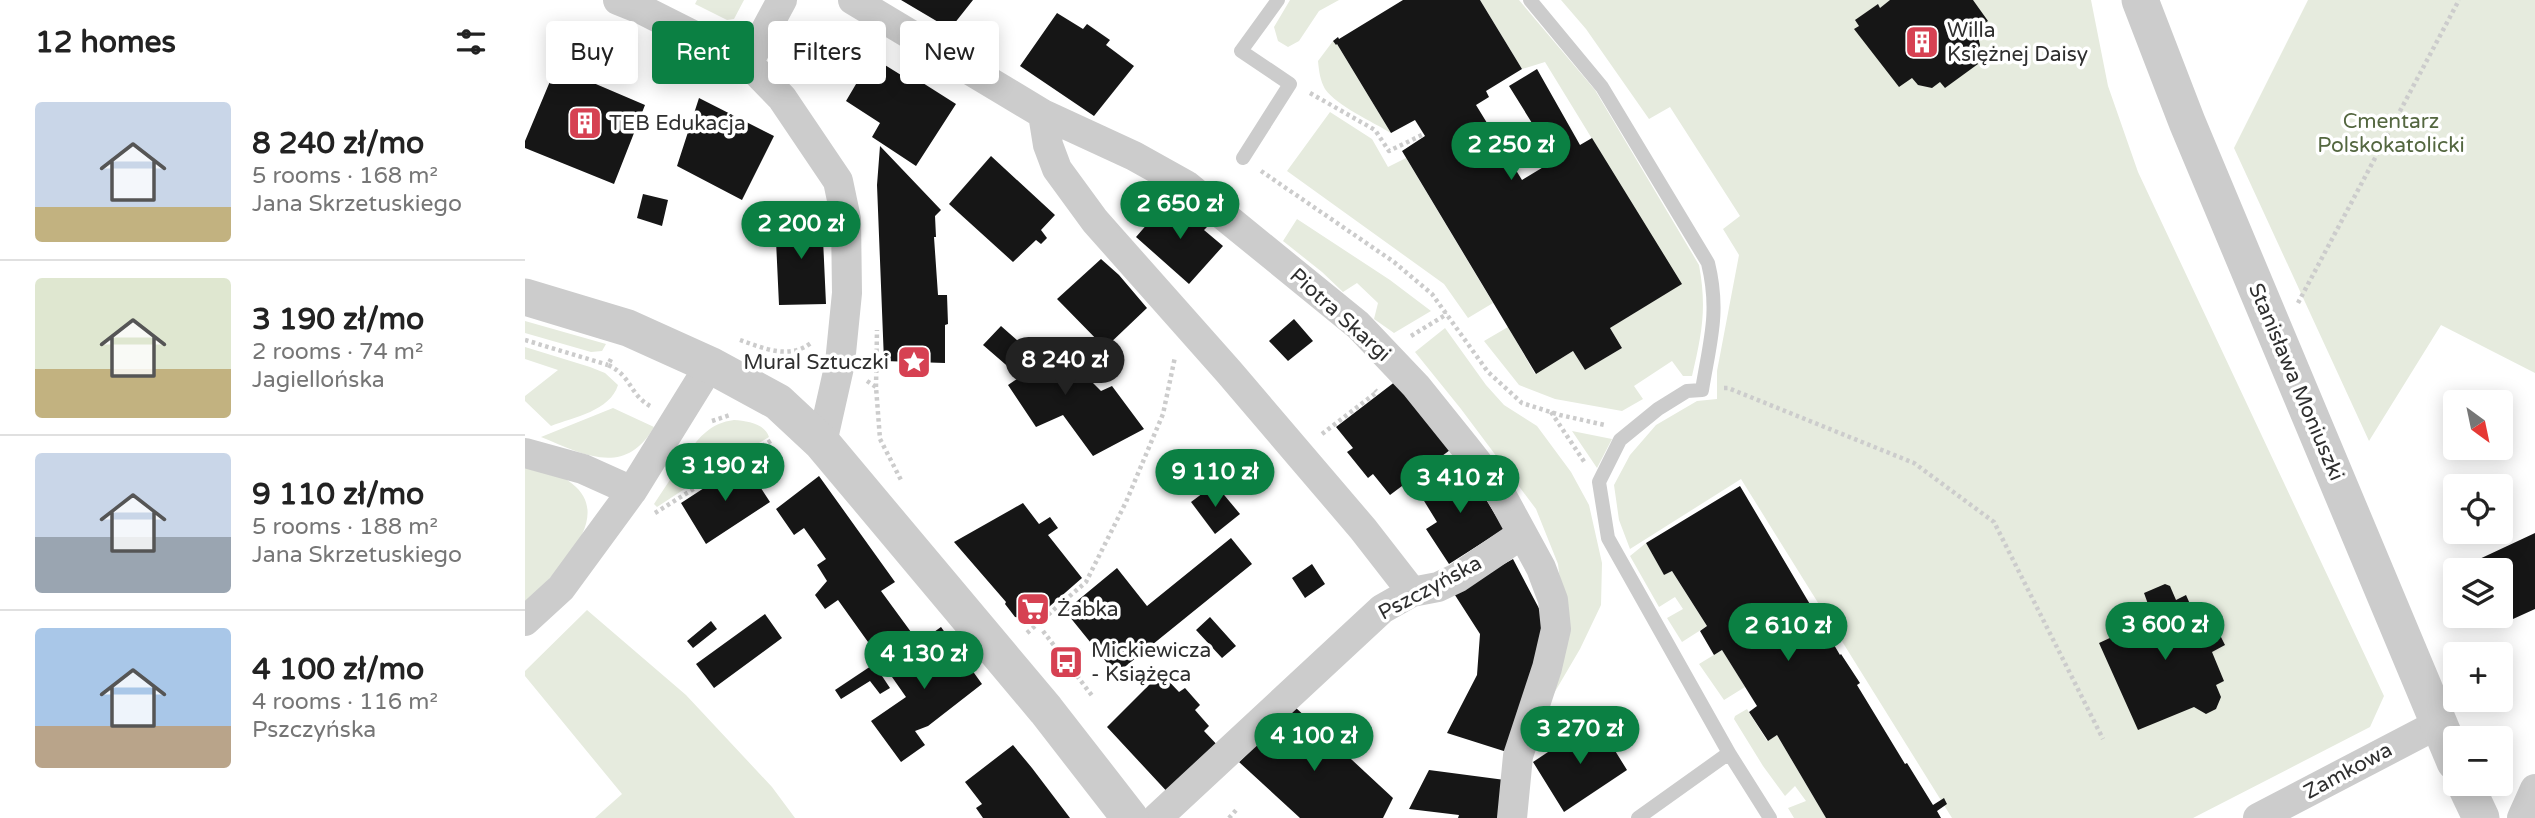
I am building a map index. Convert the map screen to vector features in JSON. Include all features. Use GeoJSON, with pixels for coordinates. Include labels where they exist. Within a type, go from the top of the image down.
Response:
{"type":"FeatureCollection","features":[{"type":"Feature","properties":{"kind":"street"},"geometry":{"type":"LineString","coordinates":[[618,0],[665,21]]}},
{"type":"Feature","properties":{"kind":"street"},"geometry":{"type":"LineString","coordinates":[[754,52],[782,0]]}},
{"type":"Feature","properties":{"kind":"street","name":"Piotra Skargi"},"geometry":{"type":"LineString","coordinates":[[852,0],[1043,114],[1134,156],[1186,186],[1358,325],[1416,386],[1498,489],[1541,568],[1553,600],[1556,629],[1547,668],[1518,756],[1512,818]]}},
{"type":"Feature","properties":{"kind":"street","name":"Stanisława Moniuszki"},"geometry":{"type":"LineString","coordinates":[[2140,0],[2187,122],[2443,735]]}},
{"type":"Feature","properties":{"kind":"street"},"geometry":{"type":"LineString","coordinates":[[754,69],[782,98],[838,181],[846,219],[847,293],[840,363],[822,443]]}},
{"type":"Feature","properties":{"kind":"street"},"geometry":{"type":"LineString","coordinates":[[1043,114],[1048,145],[1057,169],[1095,221],[1363,529],[1412,592]]}},
{"type":"Feature","properties":{"kind":"street"},"geometry":{"type":"LineString","coordinates":[[525,297],[628,328],[719,350],[822,443],[1047,710],[1130,818]]}},
{"type":"Feature","properties":{"kind":"street"},"geometry":{"type":"LineString","coordinates":[[525,621],[561,588],[632,491],[719,350]]}},
{"type":"Feature","properties":{"kind":"street"},"geometry":{"type":"LineString","coordinates":[[525,453],[583,469],[632,491]]}},
{"type":"Feature","properties":{"kind":"street","name":"Pszczyńska"},"geometry":{"type":"LineString","coordinates":[[1157,818],[1382,609],[1412,592],[1439,587],[1457,578],[1522,534]]}},
{"type":"Feature","properties":{"kind":"street","name":"Zamkowa"},"geometry":{"type":"LineString","coordinates":[[2258,818],[2438,724]]}},
{"type":"Feature","properties":{"kind":"street"},"geometry":{"type":"LineString","coordinates":[[2522,818],[2535,789]]}},
{"type":"Feature","properties":{"kind":"street"},"geometry":{"type":"LineString","coordinates":[[2471,796],[2481,818]]}},
{"type":"Feature","properties":{"kind":"lane"},"geometry":{"type":"LineString","coordinates":[[1243,158],[1290,84],[1241,51],[1278,0]]}},
{"type":"Feature","properties":{"kind":"lane"},"geometry":{"type":"LineString","coordinates":[[1529,0],[1602,87],[1708,263],[1714,288],[1715,314],[1702,390],[1687,391],[1658,409],[1620,439],[1599,484],[1608,538],[1729,753],[1770,818]]}},
{"type":"Feature","properties":{"kind":"lane"},"geometry":{"type":"LineString","coordinates":[[1638,818],[1729,753]]}},
{"type":"Feature","properties":{"kind":"path"},"geometry":{"type":"LineString","coordinates":[[2279,341],[2459,0]]}},
{"type":"Feature","properties":{"kind":"path"},"geometry":{"type":"LineString","coordinates":[[1290,84],[1334,105],[1375,130],[1389,151],[1424,134]]}},
{"type":"Feature","properties":{"kind":"path"},"geometry":{"type":"LineString","coordinates":[[1243,158],[1394,262],[1433,294],[1488,372],[1522,403],[1630,431]]}},
{"type":"Feature","properties":{"kind":"path"},"geometry":{"type":"LineString","coordinates":[[1422,329],[1447,314]]}},
{"type":"Feature","properties":{"kind":"path"},"geometry":{"type":"LineString","coordinates":[[877,321],[876,387],[880,439],[905,487]]}},
{"type":"Feature","properties":{"kind":"path"},"geometry":{"type":"LineString","coordinates":[[608,365],[628,328]]}},
{"type":"Feature","properties":{"kind":"path"},"geometry":{"type":"LineString","coordinates":[[719,350],[762,348],[790,353],[815,339],[840,363],[876,387]]}},
{"type":"Feature","properties":{"kind":"path"},"geometry":{"type":"LineString","coordinates":[[525,340],[622,371],[639,400],[676,420],[695,435],[704,424],[723,415],[733,415]]}},
{"type":"Feature","properties":{"kind":"path"},"geometry":{"type":"LineString","coordinates":[[1027,633],[1086,582],[1126,502],[1163,414],[1175,351]]}},
{"type":"Feature","properties":{"kind":"path"},"geometry":{"type":"LineString","coordinates":[[1311,442],[1377,392],[1369,383]]}},
{"type":"Feature","properties":{"kind":"path"},"geometry":{"type":"LineString","coordinates":[[1702,390],[1728,388],[1914,463],[1994,522],[2103,739]]}},
{"type":"Feature","properties":{"kind":"path"},"geometry":{"type":"LineString","coordinates":[[1551,412],[1599,484]]}},
{"type":"Feature","properties":{"kind":"path"},"geometry":{"type":"LineString","coordinates":[[650,516],[780,435]]}},
{"type":"Feature","properties":{"kind":"path"},"geometry":{"type":"LineString","coordinates":[[1043,631],[1093,697]]}},
{"type":"Feature","properties":{"kind":"path"},"geometry":{"type":"LineString","coordinates":[[1229,818],[1237,809]]}},
{"type":"Feature","properties":{"kind":"green space"},"geometry":{"type":"Polygon","coordinates":[[[697,0],[744,0],[734,19],[727,20],[695,4],[697,0]]]}},
{"type":"Feature","properties":{"kind":"green space"},"geometry":{"type":"Polygon","coordinates":[[[1290,0],[1339,0],[1319,11],[1299,41],[1288,47],[1278,41],[1274,27],[1290,0]]]}},
{"type":"Feature","properties":{"kind":"green space"},"geometry":{"type":"Polygon","coordinates":[[[1480,0],[1519,0],[1595,90],[1699,265],[1703,294],[1702,320],[1692,376],[1683,376],[1672,361],[1634,386],[1643,399],[1622,411],[1555,399],[1519,385],[1484,341],[1508,327],[1535,374],[1573,351],[1585,370],[1622,348],[1610,328],[1681,284],[1545,62],[1522,69],[1480,0]]]}},
{"type":"Feature","properties":{"kind":"green space"},"geometry":{"type":"Polygon","coordinates":[[[1561,0],[2091,0],[2108,86],[2138,172],[2384,696],[2370,727],[2193,818],[1952,818],[1741,479],[1630,549],[1619,520],[1614,485],[1630,455],[1656,425],[1697,401],[1717,399],[1717,371],[1739,255],[1723,229],[1740,216],[1670,107],[1649,119],[1586,29],[1561,0]]]}},
{"type":"Feature","properties":{"kind":"green space","name":"Cmentarz Polskokatolicki"},"geometry":{"type":"Polygon","coordinates":[[[2308,0],[2535,0],[2535,373],[2441,325],[2369,441],[2234,148],[2308,0]]]}},
{"type":"Feature","properties":{"kind":"green space"},"geometry":{"type":"Polygon","coordinates":[[[1333,41],[1391,133],[1346,107],[1325,89],[1318,61],[1333,41]]]}},
{"type":"Feature","properties":{"kind":"green space"},"geometry":{"type":"Polygon","coordinates":[[[1330,112],[1372,139],[1388,167],[1406,158],[1493,303],[1468,318],[1444,284],[1287,171],[1330,112]]]}},
{"type":"Feature","properties":{"kind":"green space"},"geometry":{"type":"Polygon","coordinates":[[[1297,219],[1390,280],[1431,311],[1394,333],[1374,319],[1378,303],[1357,283],[1343,292],[1283,241],[1297,219]]]}},
{"type":"Feature","properties":{"kind":"green space"},"geometry":{"type":"Polygon","coordinates":[[[525,321],[606,344],[602,351],[591,352],[525,333],[525,321]]]}},
{"type":"Feature","properties":{"kind":"green space"},"geometry":{"type":"Polygon","coordinates":[[[1445,328],[1486,385],[1504,405],[1537,426],[1571,472],[1589,505],[1602,563],[1601,605],[1580,649],[1553,695],[1566,631],[1558,564],[1536,509],[1415,352],[1445,328]]]}},
{"type":"Feature","properties":{"kind":"green space"},"geometry":{"type":"Polygon","coordinates":[[[525,347],[605,373],[618,385],[614,394],[599,407],[551,426],[525,401],[525,396],[558,370],[525,359],[525,347]]]}},
{"type":"Feature","properties":{"kind":"green space"},"geometry":{"type":"Polygon","coordinates":[[[613,408],[654,427],[643,443],[630,452],[617,457],[602,458],[572,450],[541,437],[613,408]]]}},
{"type":"Feature","properties":{"kind":"green space"},"geometry":{"type":"Polygon","coordinates":[[[734,420],[759,426],[769,437],[743,453],[687,454],[707,431],[734,420]]]}},
{"type":"Feature","properties":{"kind":"green space"},"geometry":{"type":"Polygon","coordinates":[[[1572,431],[1612,439],[1597,468],[1572,431]]]}},
{"type":"Feature","properties":{"kind":"green space"},"geometry":{"type":"Polygon","coordinates":[[[702,457],[732,458],[657,507],[654,504],[683,460],[702,457]]]}},
{"type":"Feature","properties":{"kind":"green space"},"geometry":{"type":"Polygon","coordinates":[[[525,463],[559,475],[579,490],[587,506],[586,524],[577,544],[525,604],[525,463]]]}},
{"type":"Feature","properties":{"kind":"green space"},"geometry":{"type":"Polygon","coordinates":[[[1646,543],[1664,575],[1672,571],[1707,626],[1682,642],[1667,618],[1683,609],[1675,597],[1659,607],[1630,556],[1646,543]]]}},
{"type":"Feature","properties":{"kind":"green space"},"geometry":{"type":"Polygon","coordinates":[[[587,610],[686,695],[772,787],[795,818],[595,818],[622,794],[525,676],[525,671],[587,610]]]}},
{"type":"Feature","properties":{"kind":"green space"},"geometry":{"type":"Polygon","coordinates":[[[1722,650],[1745,687],[1724,700],[1699,664],[1722,650]]]}},
{"type":"Feature","properties":{"kind":"green space"},"geometry":{"type":"Polygon","coordinates":[[[1747,709],[1767,741],[1777,735],[1826,818],[1794,818],[1788,808],[1806,801],[1795,786],[1785,796],[1763,766],[1734,719],[1747,709]]]}},
{"type":"Feature","properties":{"kind":"building"},"geometry":{"type":"Polygon","coordinates":[[[901,0],[973,0],[956,21],[936,21],[901,0]]]}},
{"type":"Feature","properties":{"kind":"building"},"geometry":{"type":"Polygon","coordinates":[[[1403,0],[1480,0],[1522,69],[1486,91],[1489,97],[1476,105],[1522,180],[1555,160],[1509,86],[1537,69],[1580,145],[1592,138],[1682,284],[1610,328],[1622,348],[1585,370],[1573,351],[1536,374],[1402,151],[1425,136],[1415,120],[1391,133],[1333,41],[1403,0]]]}},
{"type":"Feature","properties":{"kind":"building","name":"Willa Księżnej Daisy"},"geometry":{"type":"Polygon","coordinates":[[[1890,0],[1973,0],[1988,21],[1976,29],[1980,45],[1973,58],[1978,64],[1945,88],[1940,82],[1932,88],[1918,85],[1912,78],[1899,87],[1854,29],[1859,26],[1855,20],[1878,4],[1880,8],[1890,0]]]}},
{"type":"Feature","properties":{"kind":"building"},"geometry":{"type":"Polygon","coordinates":[[[1057,13],[1083,29],[1087,24],[1110,40],[1106,45],[1134,66],[1094,116],[1020,66],[1057,13]]]}},
{"type":"Feature","properties":{"kind":"building"},"geometry":{"type":"Polygon","coordinates":[[[886,66],[900,74],[900,84],[924,84],[956,104],[916,166],[872,137],[880,123],[846,101],[856,84],[886,84],[886,66]]]}},
{"type":"Feature","properties":{"kind":"building","name":"TEB Edukacja"},"geometry":{"type":"Polygon","coordinates":[[[549,84],[596,84],[645,105],[614,184],[525,148],[525,141],[549,84]]]}},
{"type":"Feature","properties":{"kind":"building"},"geometry":{"type":"Polygon","coordinates":[[[699,98],[774,136],[742,200],[677,166],[699,98]]]}},
{"type":"Feature","properties":{"kind":"building"},"geometry":{"type":"Polygon","coordinates":[[[880,146],[941,210],[935,216],[934,237],[938,295],[947,295],[945,363],[884,361],[877,185],[880,146]]]}},
{"type":"Feature","properties":{"kind":"building"},"geometry":{"type":"Polygon","coordinates":[[[991,156],[1055,215],[1041,230],[1047,238],[1041,244],[1036,240],[1013,262],[949,204],[991,156]]]}},
{"type":"Feature","properties":{"kind":"building"},"geometry":{"type":"Polygon","coordinates":[[[643,194],[668,200],[662,226],[637,218],[643,194]]]}},
{"type":"Feature","properties":{"kind":"building"},"geometry":{"type":"Polygon","coordinates":[[[1169,199],[1187,214],[1190,211],[1207,227],[1204,230],[1223,246],[1189,284],[1136,237],[1169,199]]]}},
{"type":"Feature","properties":{"kind":"building"},"geometry":{"type":"Polygon","coordinates":[[[822,217],[826,304],[779,305],[775,219],[822,217]]]}},
{"type":"Feature","properties":{"kind":"building"},"geometry":{"type":"Polygon","coordinates":[[[1101,259],[1119,275],[1147,308],[1105,348],[1057,299],[1101,259]]]}},
{"type":"Feature","properties":{"kind":"building"},"geometry":{"type":"Polygon","coordinates":[[[1294,319],[1313,341],[1288,361],[1269,341],[1294,319]]]}},
{"type":"Feature","properties":{"kind":"building"},"geometry":{"type":"Polygon","coordinates":[[[1001,326],[1062,380],[1076,366],[1101,391],[1112,386],[1144,429],[1093,456],[1063,415],[1036,427],[1008,385],[1020,377],[983,345],[1001,326]]]}},
{"type":"Feature","properties":{"kind":"building"},"geometry":{"type":"Polygon","coordinates":[[[1396,381],[1450,450],[1390,495],[1373,474],[1368,478],[1347,452],[1353,448],[1336,427],[1396,381]]]}},
{"type":"Feature","properties":{"kind":"building"},"geometry":{"type":"Polygon","coordinates":[[[744,462],[770,502],[706,544],[681,503],[744,462]]]}},
{"type":"Feature","properties":{"kind":"building"},"geometry":{"type":"Polygon","coordinates":[[[1461,465],[1504,529],[1449,564],[1426,529],[1437,522],[1421,496],[1461,465]]]}},
{"type":"Feature","properties":{"kind":"building"},"geometry":{"type":"Polygon","coordinates":[[[819,476],[895,582],[881,591],[911,632],[878,656],[838,600],[825,609],[815,595],[827,581],[817,565],[826,559],[804,528],[794,535],[776,509],[819,476]]]}},
{"type":"Feature","properties":{"kind":"building"},"geometry":{"type":"Polygon","coordinates":[[[1215,484],[1240,514],[1215,534],[1191,502],[1215,484]]]}},
{"type":"Feature","properties":{"kind":"building"},"geometry":{"type":"Polygon","coordinates":[[[1740,486],[1840,655],[1860,683],[1857,685],[1905,764],[1907,763],[1933,805],[1944,798],[1947,804],[1937,811],[1941,818],[1826,818],[1777,735],[1768,741],[1749,712],[1757,706],[1722,650],[1714,655],[1700,631],[1707,626],[1672,571],[1664,575],[1646,543],[1740,486]]]}},
{"type":"Feature","properties":{"kind":"building"},"geometry":{"type":"Polygon","coordinates":[[[1023,503],[1039,524],[1050,517],[1058,528],[1048,535],[1082,578],[1034,620],[1015,617],[1006,602],[954,542],[1023,503]]]}},
{"type":"Feature","properties":{"kind":"building"},"geometry":{"type":"Polygon","coordinates":[[[2535,533],[2535,609],[2513,619],[2513,558],[2482,558],[2535,533]]]}},
{"type":"Feature","properties":{"kind":"building"},"geometry":{"type":"Polygon","coordinates":[[[1231,538],[1252,564],[1116,674],[1065,611],[1117,568],[1147,606],[1231,538]]]}},
{"type":"Feature","properties":{"kind":"building"},"geometry":{"type":"Polygon","coordinates":[[[1513,559],[1543,616],[1540,648],[1510,753],[1447,733],[1477,675],[1480,634],[1453,592],[1513,559]]]}},
{"type":"Feature","properties":{"kind":"building"},"geometry":{"type":"Polygon","coordinates":[[[1312,564],[1325,584],[1305,598],[1292,578],[1312,564]]]}},
{"type":"Feature","properties":{"kind":"building"},"geometry":{"type":"Polygon","coordinates":[[[2165,584],[2170,586],[2176,600],[2186,595],[2206,640],[2219,633],[2225,645],[2212,652],[2224,681],[2216,685],[2221,697],[2216,709],[2206,714],[2194,707],[2138,730],[2099,643],[2153,618],[2144,593],[2165,584]]]}},
{"type":"Feature","properties":{"kind":"building"},"geometry":{"type":"Polygon","coordinates":[[[765,614],[782,638],[714,688],[696,664],[765,614]]]}},
{"type":"Feature","properties":{"kind":"building"},"geometry":{"type":"Polygon","coordinates":[[[1210,617],[1236,646],[1222,658],[1196,630],[1210,617]]]}},
{"type":"Feature","properties":{"kind":"building"},"geometry":{"type":"Polygon","coordinates":[[[711,621],[717,629],[693,648],[687,641],[711,621]]]}},
{"type":"Feature","properties":{"kind":"building"},"geometry":{"type":"Polygon","coordinates":[[[941,627],[982,684],[928,726],[915,731],[925,745],[901,762],[871,721],[906,697],[885,667],[941,627]]]}},
{"type":"Feature","properties":{"kind":"building"},"geometry":{"type":"Polygon","coordinates":[[[874,664],[890,688],[880,694],[870,681],[841,699],[835,690],[874,664]]]}},
{"type":"Feature","properties":{"kind":"building"},"geometry":{"type":"Polygon","coordinates":[[[1161,673],[1179,692],[1185,688],[1200,705],[1195,710],[1209,726],[1204,731],[1222,750],[1172,797],[1107,727],[1161,673]]]}},
{"type":"Feature","properties":{"kind":"building"},"geometry":{"type":"Polygon","coordinates":[[[1295,707],[1393,798],[1383,818],[1300,818],[1239,762],[1295,707]]]}},
{"type":"Feature","properties":{"kind":"building"},"geometry":{"type":"Polygon","coordinates":[[[1596,720],[1627,770],[1564,812],[1533,762],[1596,720]]]}},
{"type":"Feature","properties":{"kind":"building"},"geometry":{"type":"Polygon","coordinates":[[[1013,745],[1070,818],[983,818],[976,808],[982,804],[965,782],[1013,745]]]}},
{"type":"Feature","properties":{"kind":"building"},"geometry":{"type":"Polygon","coordinates":[[[1429,770],[1505,780],[1499,818],[1458,818],[1459,815],[1409,809],[1429,770]]]}},
{"type":"Feature","properties":{"kind":"place","name":"Willa Księżnej Daisy"},"geometry":{"type":"Point","coordinates":[1922,42]}},
{"type":"Feature","properties":{"kind":"place","name":"TEB Edukacja"},"geometry":{"type":"Point","coordinates":[585,123]}},
{"type":"Feature","properties":{"kind":"place","name":"Mural Sztuczki"},"geometry":{"type":"Point","coordinates":[914,362]}},
{"type":"Feature","properties":{"kind":"place","name":"Żabka"},"geometry":{"type":"Point","coordinates":[1033,609]}},
{"type":"Feature","properties":{"kind":"place","name":"Mickiewicza - Książęca"},"geometry":{"type":"Point","coordinates":[1066,662]}}]}
